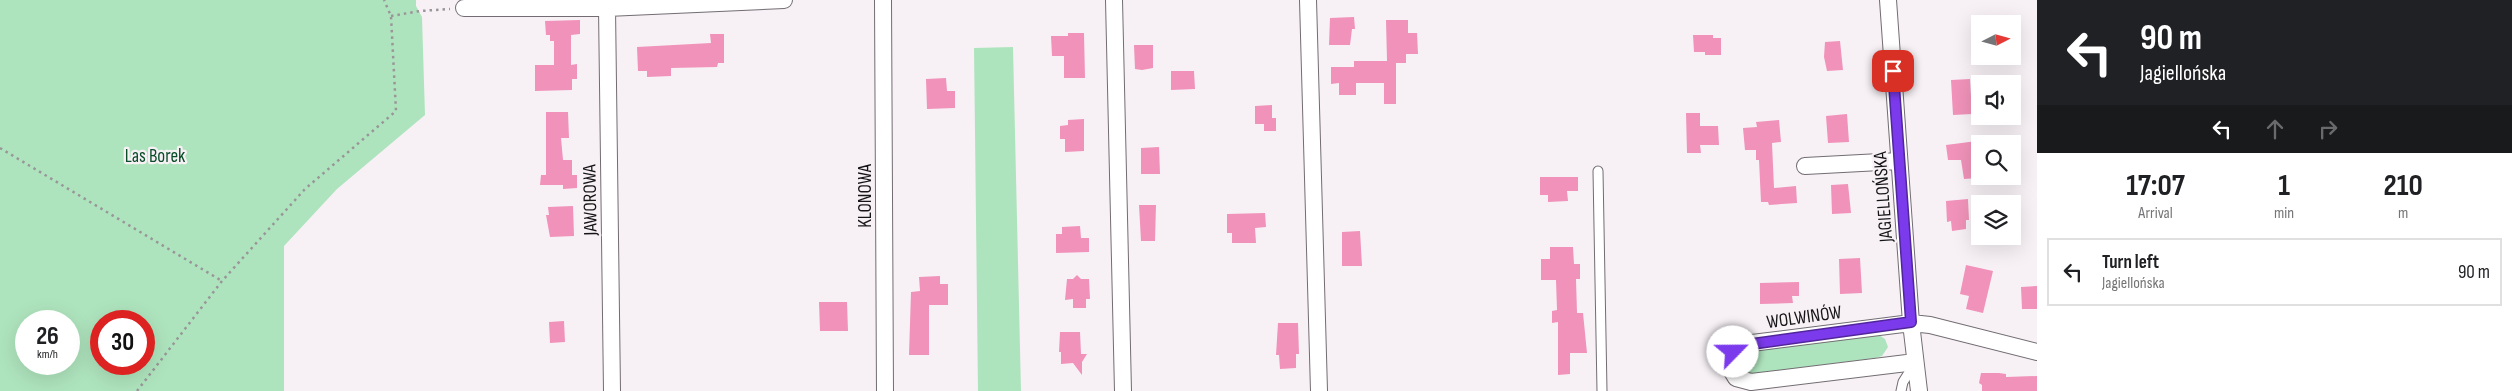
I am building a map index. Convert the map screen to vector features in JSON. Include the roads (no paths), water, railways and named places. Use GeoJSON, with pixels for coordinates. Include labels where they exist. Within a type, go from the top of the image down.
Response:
{"type":"FeatureCollection","features":[{"type":"Feature","properties":{"kind":"street"},"geometry":{"type":"LineString","coordinates":[[464,8],[607,8],[683,2],[784,0]]}},
{"type":"Feature","properties":{"kind":"street","name":"KLONOWA"},"geometry":{"type":"LineString","coordinates":[[883,0],[885,391]]}},
{"type":"Feature","properties":{"kind":"street"},"geometry":{"type":"LineString","coordinates":[[1114,0],[1123,391]]}},
{"type":"Feature","properties":{"kind":"street"},"geometry":{"type":"LineString","coordinates":[[1308,0],[1319,391]]}},
{"type":"Feature","properties":{"kind":"street","name":"JAGIELLOŃSKA"},"geometry":{"type":"LineString","coordinates":[[1888,0],[1911,322],[1919,391]]}},
{"type":"Feature","properties":{"kind":"street","name":"JAWOROWA"},"geometry":{"type":"LineString","coordinates":[[607,8],[612,391]]}},
{"type":"Feature","properties":{"kind":"street"},"geometry":{"type":"LineString","coordinates":[[1805,166],[1900,161]]}},
{"type":"Feature","properties":{"kind":"street"},"geometry":{"type":"LineString","coordinates":[[1911,322],[2037,352]]}},
{"type":"Feature","properties":{"kind":"street","name":"WOLWINÓW"},"geometry":{"type":"LineString","coordinates":[[1911,322],[1741,346],[1730,360],[1734,385],[1915,362]]}},
{"type":"Feature","properties":{"kind":"lane"},"geometry":{"type":"LineString","coordinates":[[1598,171],[1602,391]]}},
{"type":"Feature","properties":{"kind":"lane"},"geometry":{"type":"LineString","coordinates":[[1901,391],[1903,382],[1915,362]]}},
{"type":"Feature","properties":{"kind":"park label","name":"Las Borek"},"geometry":{"type":"Point","coordinates":[155,155]}}]}
